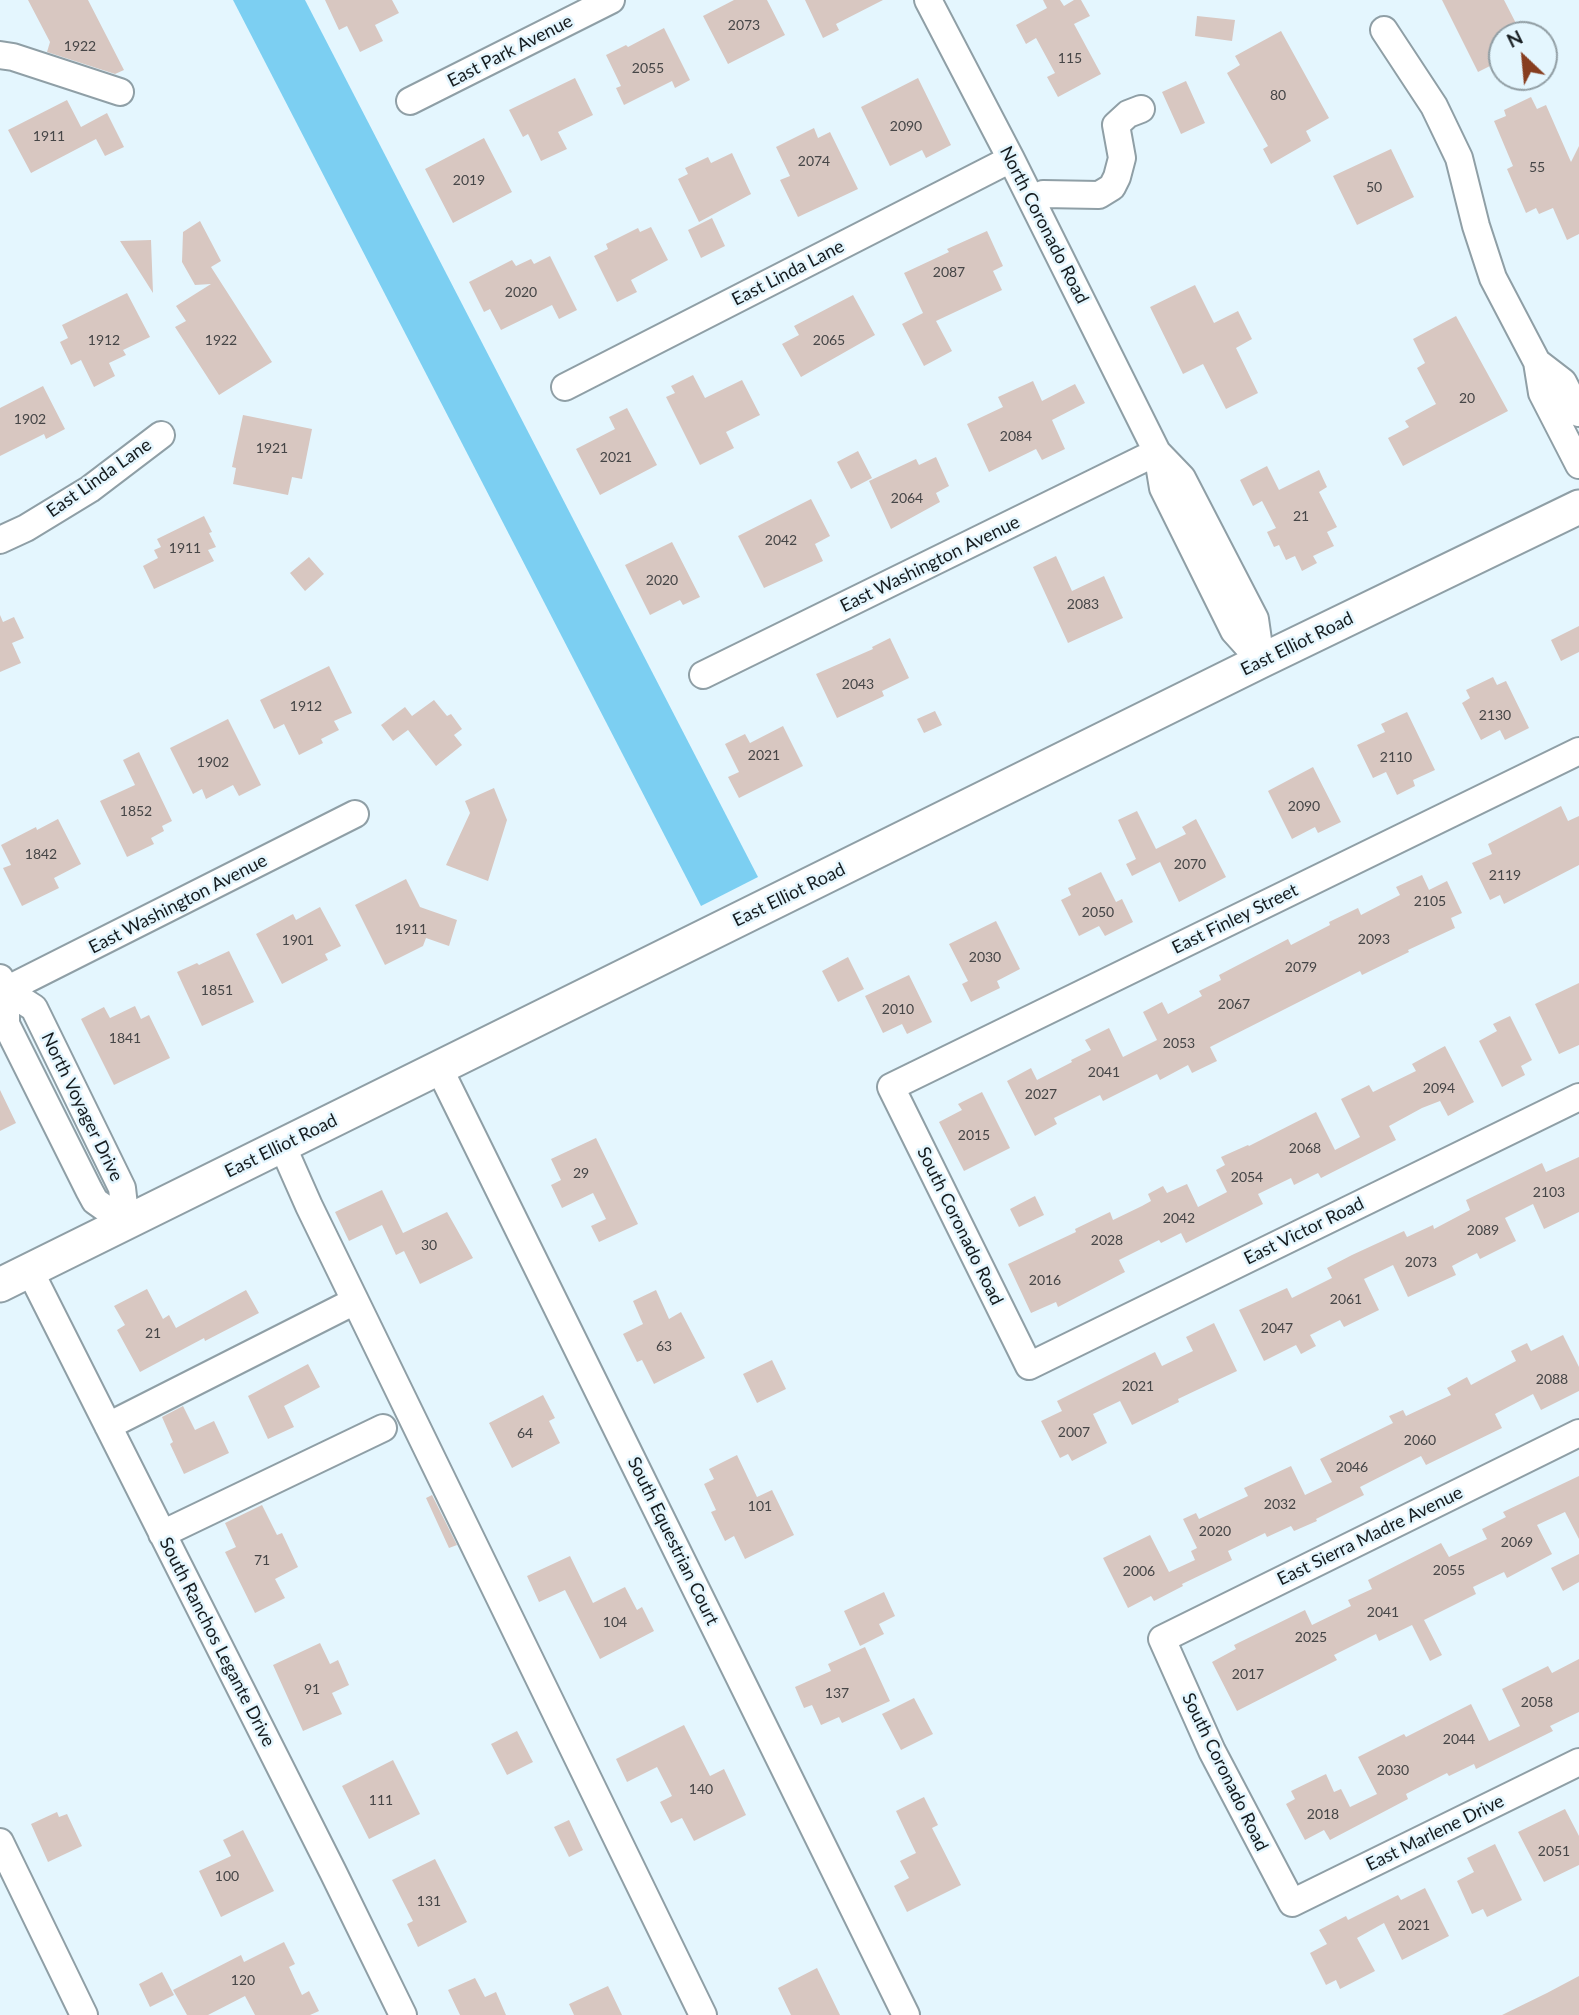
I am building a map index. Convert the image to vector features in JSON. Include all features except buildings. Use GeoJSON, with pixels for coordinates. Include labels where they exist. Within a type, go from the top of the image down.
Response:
{"type":"FeatureCollection","features":[{"type":"Feature","properties":{"kind":"main road","name":"East Elliot Road"},"geometry":{"type":"LineString","coordinates":[[0,1285],[1579,507]]}},
{"type":"Feature","properties":{"kind":"street","name":"East Park Avenue"},"geometry":{"type":"LineString","coordinates":[[410,101],[611,0]]}},
{"type":"Feature","properties":{"kind":"street","name":"North Coronado Road"},"geometry":{"type":"LineString","coordinates":[[928,0],[1011,159],[1157,453],[1182,478],[1255,619],[1261,662]]}},
{"type":"Feature","properties":{"kind":"street"},"geometry":{"type":"LineString","coordinates":[[1384,30],[1434,106],[1459,158],[1476,226],[1493,278],[1537,362],[1542,393],[1579,465]]}},
{"type":"Feature","properties":{"kind":"street"},"geometry":{"type":"LineString","coordinates":[[0,55],[120,92]]}},
{"type":"Feature","properties":{"kind":"street"},"geometry":{"type":"LineString","coordinates":[[1031,199],[1043,194],[1098,195],[1112,187],[1122,158],[1116,125],[1128,114],[1141,109]]}},
{"type":"Feature","properties":{"kind":"street","name":"East Linda Lane"},"geometry":{"type":"LineString","coordinates":[[565,387],[1011,159]]}},
{"type":"Feature","properties":{"kind":"street"},"geometry":{"type":"LineString","coordinates":[[1537,362],[1563,382],[1579,413]]}},
{"type":"Feature","properties":{"kind":"street","name":"East Linda Lane"},"geometry":{"type":"LineString","coordinates":[[0,540],[26,528],[90,489],[161,435]]}},
{"type":"Feature","properties":{"kind":"street","name":"East Washington Avenue"},"geometry":{"type":"LineString","coordinates":[[703,675],[1157,453]]}},
{"type":"Feature","properties":{"kind":"street","name":"East Finley Street"},"geometry":{"type":"LineString","coordinates":[[891,1087],[1579,751]]}},
{"type":"Feature","properties":{"kind":"street","name":"East Washington Avenue"},"geometry":{"type":"LineString","coordinates":[[2,987],[355,814]]}},
{"type":"Feature","properties":{"kind":"street","name":"North Voyager Drive"},"geometry":{"type":"LineString","coordinates":[[2,987],[6,1024],[89,1190],[95,1201],[125,1223]]}},
{"type":"Feature","properties":{"kind":"street","name":"South Equestrian Court"},"geometry":{"type":"LineString","coordinates":[[439,1068],[906,2015]]}},
{"type":"Feature","properties":{"kind":"street","name":"South Coronado Road"},"geometry":{"type":"LineString","coordinates":[[891,1087],[1029,1366]]}},
{"type":"Feature","properties":{"kind":"street","name":"East Victor Road"},"geometry":{"type":"LineString","coordinates":[[1029,1366],[1579,1097]]}},
{"type":"Feature","properties":{"kind":"street"},"geometry":{"type":"LineString","coordinates":[[282,1145],[355,1301],[703,2015]]}},
{"type":"Feature","properties":{"kind":"street","name":"South Ranchos Legante Drive"},"geometry":{"type":"LineString","coordinates":[[30,1271],[403,2015]]}},
{"type":"Feature","properties":{"kind":"street"},"geometry":{"type":"LineString","coordinates":[[108,1426],[355,1301]]}},
{"type":"Feature","properties":{"kind":"street"},"geometry":{"type":"LineString","coordinates":[[162,1534],[383,1428]]}},
{"type":"Feature","properties":{"kind":"street","name":"East Sierra Madre Avenue"},"geometry":{"type":"LineString","coordinates":[[1162,1639],[1579,1433]]}},
{"type":"Feature","properties":{"kind":"street","name":"South Coronado Road"},"geometry":{"type":"LineString","coordinates":[[1162,1639],[1212,1751],[1292,1903]]}},
{"type":"Feature","properties":{"kind":"street","name":"East Marlene Drive"},"geometry":{"type":"LineString","coordinates":[[1292,1903],[1579,1762]]}},
{"type":"Feature","properties":{"kind":"street"},"geometry":{"type":"LineString","coordinates":[[0,1842],[85,2015]]}},
{"type":"Feature","properties":{"kind":"shaded area"},"geometry":{"type":"Polygon","coordinates":[[[233,0],[305,0],[758,877],[701,906],[233,0]]]}}]}
